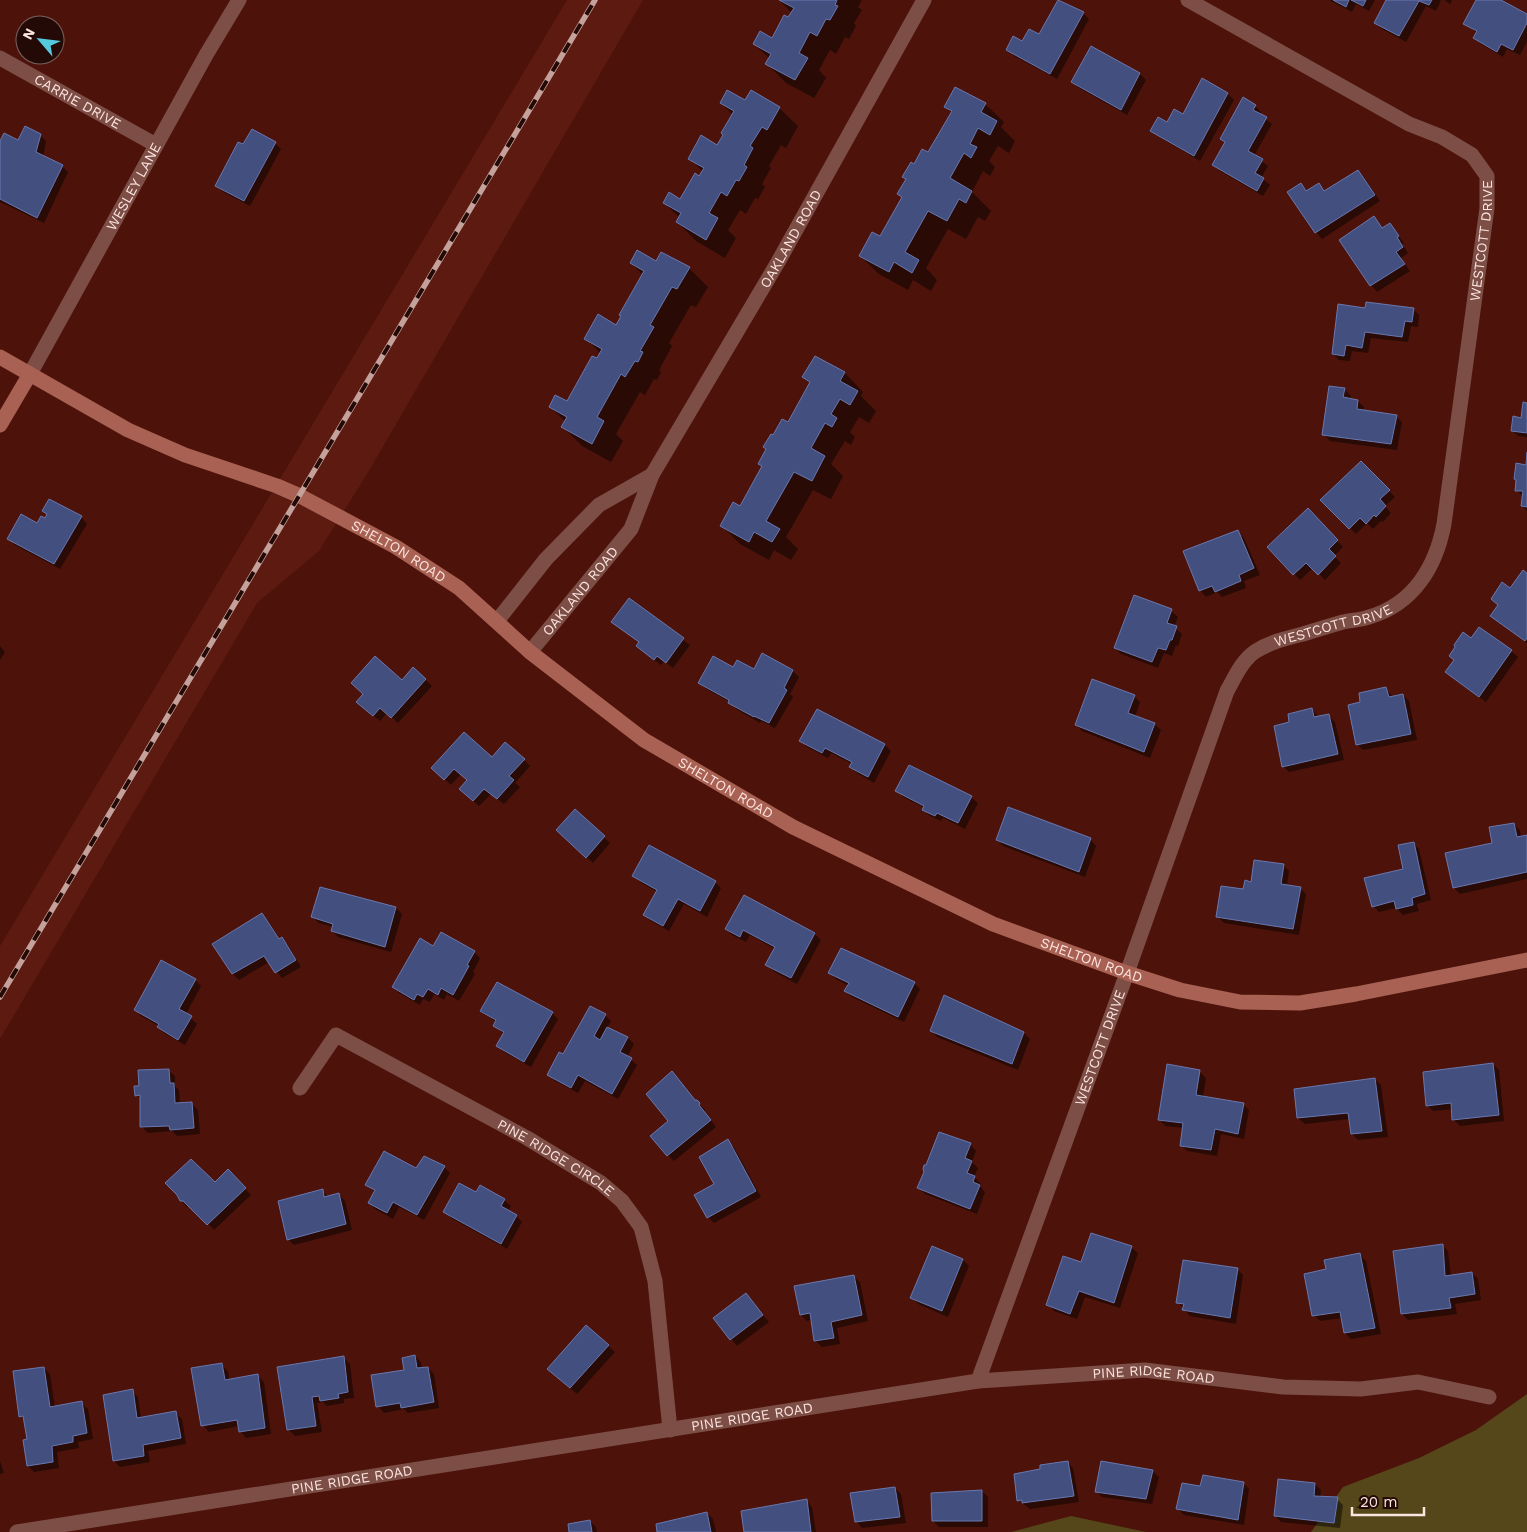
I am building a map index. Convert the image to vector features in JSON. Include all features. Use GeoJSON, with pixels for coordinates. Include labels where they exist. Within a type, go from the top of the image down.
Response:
{"type":"FeatureCollection","features":[{"type":"Feature","properties":{"kind":"street","name":"WESLEY LANE"},"geometry":{"type":"LineString","coordinates":[[30,374],[206,55],[239,0]]}},
{"type":"Feature","properties":{"kind":"street","name":"OAKLAND ROAD"},"geometry":{"type":"LineString","coordinates":[[530,652],[631,529],[652,474],[778,262],[924,0]]}},
{"type":"Feature","properties":{"kind":"street","name":"WESTCOTT DRIVE"},"geometry":{"type":"LineString","coordinates":[[978,1381],[1127,973],[1227,691],[1240,668],[1255,652],[1276,641],[1344,622],[1370,617],[1397,605],[1429,570],[1440,546],[1444,524],[1487,208],[1487,176],[1472,154],[1442,137],[1409,124],[1188,0]]}},
{"type":"Feature","properties":{"kind":"street","name":"CARRIE DRIVE"},"geometry":{"type":"LineString","coordinates":[[0,58],[156,145]]}},
{"type":"Feature","properties":{"kind":"street","name":"SHELTON ROAD"},"geometry":{"type":"LineString","coordinates":[[0,357],[128,430],[185,455],[277,486],[363,528],[443,576],[459,588],[530,652],[644,740],[793,827],[993,924],[1127,973],[1180,990],[1240,1002],[1300,1003],[1356,994],[1527,960]]}},
{"type":"Feature","properties":{"kind":"street"},"geometry":{"type":"LineString","coordinates":[[0,425],[30,374]]}},
{"type":"Feature","properties":{"kind":"street","name":"OAKLAND ROAD"},"geometry":{"type":"LineString","coordinates":[[497,621],[546,559],[599,505],[652,474]]}},
{"type":"Feature","properties":{"kind":"street","name":"PINE RIDGE CIRCLE"},"geometry":{"type":"LineString","coordinates":[[300,1088],[336,1035],[527,1138],[601,1183],[622,1201],[640,1227],[655,1281],[670,1430]]}},
{"type":"Feature","properties":{"kind":"street","name":"PINE RIDGE ROAD"},"geometry":{"type":"LineString","coordinates":[[17,1532],[978,1381],[1145,1370],[1283,1387],[1361,1389],[1418,1382],[1489,1397]]}},
{"type":"Feature","properties":{"kind":"shaded area"},"geometry":{"type":"Polygon","coordinates":[[[567,0],[643,0],[367,474],[319,551],[257,603],[0,1039],[0,946],[567,0]]]}},
{"type":"Feature","properties":{"kind":"shaded area"},"geometry":{"type":"Polygon","coordinates":[[[1527,1394],[1527,1532],[1311,1532],[1343,1487],[1419,1458],[1476,1430],[1527,1394]]]}},
{"type":"Feature","properties":{"kind":"shaded area"},"geometry":{"type":"Polygon","coordinates":[[[1071,1516],[1146,1532],[1011,1532],[1071,1516]]]}},
{"type":"Feature","properties":{"kind":"building"},"geometry":{"type":"Polygon","coordinates":[[[779,0],[837,0],[835,5],[838,6],[830,20],[826,19],[817,36],[810,32],[799,53],[808,58],[795,80],[765,64],[771,54],[753,44],[760,31],[772,38],[784,15],[788,17],[794,8],[779,0]]]}},
{"type":"Feature","properties":{"kind":"building"},"geometry":{"type":"Polygon","coordinates":[[[1058,0],[1084,12],[1050,74],[1006,50],[1013,36],[1022,41],[1029,29],[1039,34],[1058,0]]]}},
{"type":"Feature","properties":{"kind":"building"},"geometry":{"type":"Polygon","coordinates":[[[1333,0],[1349,0],[1346,7],[1333,0]]]}},
{"type":"Feature","properties":{"kind":"building"},"geometry":{"type":"Polygon","coordinates":[[[1351,0],[1366,0],[1363,6],[1351,0]]]}},
{"type":"Feature","properties":{"kind":"building"},"geometry":{"type":"Polygon","coordinates":[[[1386,0],[1432,0],[1429,5],[1419,1],[1399,36],[1374,23],[1386,0]]]}},
{"type":"Feature","properties":{"kind":"building"},"geometry":{"type":"Polygon","coordinates":[[[1476,0],[1501,0],[1527,14],[1527,23],[1513,50],[1501,44],[1497,52],[1473,38],[1477,31],[1463,24],[1476,0]]]}},
{"type":"Feature","properties":{"kind":"building"},"geometry":{"type":"Polygon","coordinates":[[[1091,46],[1140,73],[1121,110],[1071,82],[1091,46]]]}},
{"type":"Feature","properties":{"kind":"building"},"geometry":{"type":"Polygon","coordinates":[[[1202,78],[1228,93],[1194,156],[1150,131],[1158,117],[1167,122],[1174,109],[1183,114],[1202,78]]]}},
{"type":"Feature","properties":{"kind":"building"},"geometry":{"type":"Polygon","coordinates":[[[955,87],[986,103],[981,112],[997,121],[990,135],[978,128],[970,144],[977,147],[971,158],[964,153],[950,178],[972,191],[966,203],[959,199],[947,221],[928,211],[905,252],[919,260],[912,273],[894,262],[889,272],[859,256],[872,232],[880,236],[902,197],[897,194],[906,179],[902,177],[911,162],[914,164],[922,149],[928,152],[952,111],[944,107],[955,87]]]}},
{"type":"Feature","properties":{"kind":"building"},"geometry":{"type":"Polygon","coordinates":[[[727,90],[745,100],[751,90],[780,107],[767,130],[762,127],[750,146],[753,148],[744,165],[747,167],[739,181],[736,180],[727,196],[721,192],[709,213],[718,218],[706,240],[676,222],[681,213],[663,203],[669,192],[680,199],[695,173],[699,176],[704,168],[688,159],[701,135],[717,145],[723,135],[721,133],[734,111],[720,103],[727,90]]]}},
{"type":"Feature","properties":{"kind":"building"},"geometry":{"type":"Polygon","coordinates":[[[1243,97],[1256,105],[1253,110],[1267,117],[1248,151],[1263,159],[1255,173],[1264,178],[1257,191],[1212,165],[1225,142],[1220,139],[1243,97]]]}},
{"type":"Feature","properties":{"kind":"building"},"geometry":{"type":"Polygon","coordinates":[[[25,126],[41,134],[36,152],[63,165],[37,218],[0,199],[0,141],[4,133],[18,140],[25,126]]]}},
{"type":"Feature","properties":{"kind":"building"},"geometry":{"type":"Polygon","coordinates":[[[252,129],[276,142],[244,201],[215,186],[238,142],[243,144],[252,129]]]}},
{"type":"Feature","properties":{"kind":"building"},"geometry":{"type":"Polygon","coordinates":[[[1358,170],[1375,195],[1315,233],[1287,192],[1301,183],[1306,191],[1319,183],[1324,191],[1358,170]]]}},
{"type":"Feature","properties":{"kind":"building"},"geometry":{"type":"Polygon","coordinates":[[[1374,216],[1382,228],[1390,223],[1399,236],[1397,237],[1403,247],[1396,252],[1405,264],[1370,286],[1339,240],[1374,216]]]}},
{"type":"Feature","properties":{"kind":"building"},"geometry":{"type":"Polygon","coordinates":[[[637,250],[656,261],[661,252],[690,267],[677,289],[672,287],[650,325],[654,327],[640,351],[643,352],[638,362],[635,361],[625,377],[621,374],[597,417],[604,421],[592,444],[561,427],[567,417],[549,407],[555,395],[567,401],[592,356],[597,358],[602,349],[584,339],[598,314],[616,325],[621,316],[619,315],[644,271],[630,263],[637,250]]]}},
{"type":"Feature","properties":{"kind":"building"},"geometry":{"type":"Polygon","coordinates":[[[1366,302],[1414,308],[1412,322],[1405,321],[1402,337],[1365,332],[1362,348],[1346,345],[1344,356],[1332,354],[1338,304],[1365,308],[1366,302]]]}},
{"type":"Feature","properties":{"kind":"building"},"geometry":{"type":"Polygon","coordinates":[[[815,356],[845,372],[840,381],[858,391],[850,405],[840,399],[831,414],[837,418],[832,427],[825,423],[811,448],[825,456],[812,481],[794,472],[766,521],[780,529],[772,542],[754,532],[749,542],[720,526],[733,502],[740,506],[762,466],[758,464],[766,449],[763,447],[771,434],[773,435],[782,419],[788,422],[810,382],[802,377],[815,356]]]}},
{"type":"Feature","properties":{"kind":"building"},"geometry":{"type":"Polygon","coordinates":[[[1329,386],[1345,388],[1343,397],[1358,400],[1357,409],[1397,415],[1391,444],[1322,435],[1329,386]]]}},
{"type":"Feature","properties":{"kind":"building"},"geometry":{"type":"Polygon","coordinates":[[[1523,402],[1527,403],[1527,433],[1511,431],[1513,416],[1521,418],[1523,402]]]}},
{"type":"Feature","properties":{"kind":"building"},"geometry":{"type":"Polygon","coordinates":[[[1527,452],[1527,507],[1521,506],[1523,491],[1515,491],[1516,480],[1514,479],[1516,463],[1526,465],[1527,452]]]}},
{"type":"Feature","properties":{"kind":"building"},"geometry":{"type":"Polygon","coordinates":[[[1361,461],[1390,490],[1380,499],[1386,506],[1376,517],[1374,515],[1366,524],[1360,518],[1349,529],[1320,500],[1361,461]]]}},
{"type":"Feature","properties":{"kind":"building"},"geometry":{"type":"Polygon","coordinates":[[[49,499],[82,516],[54,564],[7,539],[21,514],[37,523],[41,516],[45,518],[47,514],[42,511],[49,499]]]}},
{"type":"Feature","properties":{"kind":"building"},"geometry":{"type":"Polygon","coordinates":[[[1308,508],[1338,540],[1329,549],[1336,556],[1318,575],[1306,563],[1293,575],[1267,547],[1308,508]]]}},
{"type":"Feature","properties":{"kind":"building"},"geometry":{"type":"Polygon","coordinates":[[[1238,530],[1254,568],[1239,575],[1241,581],[1215,592],[1212,586],[1199,591],[1183,551],[1238,530]]]}},
{"type":"Feature","properties":{"kind":"building"},"geometry":{"type":"Polygon","coordinates":[[[1523,570],[1527,573],[1527,638],[1525,641],[1490,616],[1498,605],[1491,599],[1502,582],[1510,588],[1523,570]]]}},
{"type":"Feature","properties":{"kind":"building"},"geometry":{"type":"Polygon","coordinates":[[[1134,595],[1172,609],[1167,623],[1177,626],[1166,650],[1158,648],[1152,662],[1114,648],[1134,595]]]}},
{"type":"Feature","properties":{"kind":"building"},"geometry":{"type":"Polygon","coordinates":[[[629,598],[684,638],[666,663],[657,656],[654,660],[636,646],[639,642],[611,622],[629,598]]]}},
{"type":"Feature","properties":{"kind":"building"},"geometry":{"type":"Polygon","coordinates":[[[1479,627],[1512,650],[1479,697],[1445,672],[1454,660],[1449,656],[1463,632],[1471,638],[1479,627]]]}},
{"type":"Feature","properties":{"kind":"building"},"geometry":{"type":"Polygon","coordinates":[[[762,653],[793,670],[784,688],[787,690],[769,723],[728,703],[729,700],[698,683],[713,656],[733,667],[737,660],[754,669],[762,653]]]}},
{"type":"Feature","properties":{"kind":"building"},"geometry":{"type":"Polygon","coordinates":[[[375,656],[402,680],[413,667],[426,679],[391,718],[380,708],[373,716],[356,702],[363,694],[351,683],[375,656]]]}},
{"type":"Feature","properties":{"kind":"building"},"geometry":{"type":"Polygon","coordinates":[[[1092,679],[1135,695],[1128,713],[1155,723],[1144,752],[1075,725],[1092,679]]]}},
{"type":"Feature","properties":{"kind":"building"},"geometry":{"type":"Polygon","coordinates":[[[1386,687],[1389,697],[1403,694],[1411,734],[1356,745],[1348,705],[1360,702],[1359,693],[1386,687]]]}},
{"type":"Feature","properties":{"kind":"building"},"geometry":{"type":"Polygon","coordinates":[[[1312,708],[1314,717],[1329,714],[1338,754],[1282,767],[1274,726],[1289,722],[1288,714],[1312,708]]]}},
{"type":"Feature","properties":{"kind":"building"},"geometry":{"type":"Polygon","coordinates":[[[817,709],[885,744],[868,777],[849,767],[852,762],[825,748],[822,753],[799,741],[817,709]]]}},
{"type":"Feature","properties":{"kind":"building"},"geometry":{"type":"Polygon","coordinates":[[[464,732],[492,757],[505,742],[525,759],[509,776],[514,780],[497,799],[484,789],[473,801],[459,789],[467,780],[454,769],[444,780],[431,768],[464,732]]]}},
{"type":"Feature","properties":{"kind":"building"},"geometry":{"type":"Polygon","coordinates":[[[909,765],[972,796],[958,823],[937,813],[935,816],[922,810],[924,806],[895,791],[909,765]]]}},
{"type":"Feature","properties":{"kind":"building"},"geometry":{"type":"Polygon","coordinates":[[[1008,807],[1091,838],[1079,872],[996,840],[1008,807]]]}},
{"type":"Feature","properties":{"kind":"building"},"geometry":{"type":"Polygon","coordinates":[[[575,809],[605,836],[586,858],[556,830],[575,809]]]}},
{"type":"Feature","properties":{"kind":"building"},"geometry":{"type":"Polygon","coordinates":[[[1514,823],[1517,837],[1527,835],[1527,872],[1453,888],[1445,853],[1492,843],[1489,827],[1514,823]]]}},
{"type":"Feature","properties":{"kind":"building"},"geometry":{"type":"Polygon","coordinates":[[[1414,842],[1425,894],[1412,898],[1413,905],[1396,909],[1394,901],[1372,907],[1364,878],[1403,869],[1398,845],[1414,842]]]}},
{"type":"Feature","properties":{"kind":"building"},"geometry":{"type":"Polygon","coordinates":[[[649,845],[716,881],[700,911],[678,899],[663,926],[643,915],[657,890],[632,876],[649,845]]]}},
{"type":"Feature","properties":{"kind":"building"},"geometry":{"type":"Polygon","coordinates":[[[1254,860],[1284,864],[1281,884],[1301,887],[1293,929],[1216,917],[1221,886],[1243,889],[1245,880],[1251,882],[1254,860]]]}},
{"type":"Feature","properties":{"kind":"building"},"geometry":{"type":"Polygon","coordinates":[[[320,887],[396,907],[385,947],[331,931],[333,924],[311,917],[320,887]]]}},
{"type":"Feature","properties":{"kind":"building"},"geometry":{"type":"Polygon","coordinates":[[[744,895],[815,933],[791,978],[765,965],[775,947],[743,930],[740,937],[725,929],[744,895]]]}},
{"type":"Feature","properties":{"kind":"building"},"geometry":{"type":"Polygon","coordinates":[[[262,913],[279,939],[282,937],[296,960],[275,973],[264,956],[232,974],[212,944],[262,913]]]}},
{"type":"Feature","properties":{"kind":"building"},"geometry":{"type":"Polygon","coordinates":[[[441,932],[475,951],[453,995],[441,988],[438,995],[428,989],[423,997],[417,994],[414,1000],[392,987],[420,938],[433,946],[441,932]]]}},
{"type":"Feature","properties":{"kind":"building"},"geometry":{"type":"Polygon","coordinates":[[[841,948],[915,982],[898,1017],[844,991],[849,983],[828,973],[841,948]]]}},
{"type":"Feature","properties":{"kind":"building"},"geometry":{"type":"Polygon","coordinates":[[[161,960],[196,979],[179,1009],[192,1016],[178,1040],[157,1027],[159,1024],[134,1010],[161,960]]]}},
{"type":"Feature","properties":{"kind":"building"},"geometry":{"type":"Polygon","coordinates":[[[497,982],[553,1012],[524,1062],[496,1046],[504,1032],[493,1026],[496,1020],[480,1011],[497,982]]]}},
{"type":"Feature","properties":{"kind":"building"},"geometry":{"type":"Polygon","coordinates":[[[944,995],[1024,1032],[1012,1064],[930,1031],[944,995]]]}},
{"type":"Feature","properties":{"kind":"building"},"geometry":{"type":"Polygon","coordinates":[[[590,1006],[606,1014],[594,1036],[600,1040],[607,1027],[628,1037],[620,1052],[632,1058],[612,1094],[578,1075],[571,1088],[547,1075],[559,1052],[563,1054],[590,1006]]]}},
{"type":"Feature","properties":{"kind":"building"},"geometry":{"type":"Polygon","coordinates":[[[1493,1063],[1499,1115],[1452,1120],[1451,1103],[1426,1106],[1423,1072],[1493,1063]]]}},
{"type":"Feature","properties":{"kind":"building"},"geometry":{"type":"Polygon","coordinates":[[[1167,1064],[1200,1070],[1196,1095],[1244,1103],[1238,1134],[1215,1129],[1211,1150],[1180,1146],[1183,1123],[1158,1120],[1167,1064]]]}},
{"type":"Feature","properties":{"kind":"building"},"geometry":{"type":"Polygon","coordinates":[[[169,1069],[170,1083],[174,1083],[175,1103],[192,1102],[194,1128],[170,1130],[169,1126],[140,1127],[140,1095],[135,1096],[134,1086],[139,1086],[138,1070],[169,1069]]]}},
{"type":"Feature","properties":{"kind":"building"},"geometry":{"type":"Polygon","coordinates":[[[672,1071],[695,1100],[700,1103],[699,1105],[711,1120],[667,1156],[650,1136],[668,1121],[646,1094],[672,1071]]]}},
{"type":"Feature","properties":{"kind":"building"},"geometry":{"type":"Polygon","coordinates":[[[1375,1078],[1382,1131],[1351,1134],[1348,1113],[1297,1118],[1294,1089],[1375,1078]]]}},
{"type":"Feature","properties":{"kind":"building"},"geometry":{"type":"Polygon","coordinates":[[[939,1132],[971,1143],[965,1158],[972,1161],[967,1173],[975,1176],[973,1182],[980,1185],[970,1209],[917,1188],[924,1172],[924,1165],[926,1165],[939,1132]]]}},
{"type":"Feature","properties":{"kind":"building"},"geometry":{"type":"Polygon","coordinates":[[[728,1139],[756,1191],[707,1218],[694,1195],[714,1184],[699,1157],[728,1139]]]}},
{"type":"Feature","properties":{"kind":"building"},"geometry":{"type":"Polygon","coordinates":[[[384,1151],[416,1168],[424,1156],[445,1166],[417,1215],[393,1202],[387,1213],[368,1203],[375,1190],[365,1185],[384,1151]]]}},
{"type":"Feature","properties":{"kind":"building"},"geometry":{"type":"Polygon","coordinates":[[[191,1159],[215,1182],[228,1169],[246,1188],[207,1225],[183,1201],[180,1201],[177,1195],[165,1183],[191,1159]]]}},
{"type":"Feature","properties":{"kind":"building"},"geometry":{"type":"Polygon","coordinates":[[[459,1183],[476,1192],[480,1185],[505,1199],[501,1206],[517,1215],[501,1244],[443,1212],[459,1183]]]}},
{"type":"Feature","properties":{"kind":"building"},"geometry":{"type":"Polygon","coordinates":[[[323,1189],[324,1197],[339,1193],[346,1224],[287,1240],[278,1201],[323,1189]]]}},
{"type":"Feature","properties":{"kind":"building"},"geometry":{"type":"Polygon","coordinates":[[[1091,1233],[1132,1246],[1114,1303],[1079,1291],[1070,1314],[1046,1305],[1063,1256],[1081,1262],[1091,1233]]]}},
{"type":"Feature","properties":{"kind":"building"},"geometry":{"type":"Polygon","coordinates":[[[1443,1244],[1445,1276],[1472,1272],[1475,1294],[1449,1298],[1451,1308],[1401,1314],[1393,1251],[1443,1244]]]}},
{"type":"Feature","properties":{"kind":"building"},"geometry":{"type":"Polygon","coordinates":[[[932,1246],[963,1259],[942,1311],[910,1298],[932,1246]]]}},
{"type":"Feature","properties":{"kind":"building"},"geometry":{"type":"Polygon","coordinates":[[[1360,1253],[1375,1328],[1344,1333],[1340,1312],[1312,1316],[1304,1274],[1326,1269],[1324,1260],[1360,1253]]]}},
{"type":"Feature","properties":{"kind":"building"},"geometry":{"type":"Polygon","coordinates":[[[1183,1260],[1238,1268],[1230,1318],[1182,1310],[1184,1304],[1176,1303],[1183,1260]]]}},
{"type":"Feature","properties":{"kind":"building"},"geometry":{"type":"Polygon","coordinates":[[[854,1275],[862,1315],[831,1322],[834,1338],[814,1341],[810,1313],[800,1315],[794,1286],[854,1275]]]}},
{"type":"Feature","properties":{"kind":"building"},"geometry":{"type":"Polygon","coordinates":[[[746,1293],[763,1315],[730,1340],[713,1318],[746,1293]]]}},
{"type":"Feature","properties":{"kind":"building"},"geometry":{"type":"Polygon","coordinates":[[[586,1325],[609,1345],[570,1388],[547,1369],[586,1325]]]}},
{"type":"Feature","properties":{"kind":"building"},"geometry":{"type":"Polygon","coordinates":[[[415,1355],[417,1368],[428,1367],[434,1402],[401,1408],[400,1403],[376,1407],[371,1375],[404,1370],[402,1358],[415,1355]]]}},
{"type":"Feature","properties":{"kind":"building"},"geometry":{"type":"Polygon","coordinates":[[[344,1356],[348,1392],[338,1394],[339,1398],[320,1401],[319,1396],[312,1397],[316,1426],[287,1430],[277,1367],[344,1356]]]}},
{"type":"Feature","properties":{"kind":"building"},"geometry":{"type":"Polygon","coordinates":[[[222,1363],[225,1380],[258,1374],[265,1428],[239,1432],[237,1420],[201,1426],[191,1368],[222,1363]]]}},
{"type":"Feature","properties":{"kind":"building"},"geometry":{"type":"Polygon","coordinates":[[[44,1367],[50,1407],[82,1401],[87,1433],[73,1436],[73,1442],[52,1446],[53,1462],[27,1466],[23,1440],[27,1439],[23,1416],[19,1417],[13,1371],[44,1367]]]}},
{"type":"Feature","properties":{"kind":"building"},"geometry":{"type":"Polygon","coordinates":[[[133,1389],[137,1418],[176,1411],[181,1438],[143,1445],[144,1456],[113,1461],[103,1395],[133,1389]]]}},
{"type":"Feature","properties":{"kind":"building"},"geometry":{"type":"Polygon","coordinates":[[[1068,1461],[1074,1496],[1022,1503],[1022,1500],[1017,1501],[1014,1474],[1040,1469],[1040,1465],[1068,1461]]]}},
{"type":"Feature","properties":{"kind":"building"},"geometry":{"type":"Polygon","coordinates":[[[1101,1461],[1153,1470],[1146,1499],[1095,1492],[1101,1461]]]}},
{"type":"Feature","properties":{"kind":"building"},"geometry":{"type":"Polygon","coordinates":[[[1203,1475],[1244,1482],[1238,1520],[1176,1509],[1182,1483],[1200,1486],[1203,1475]]]}},
{"type":"Feature","properties":{"kind":"building"},"geometry":{"type":"Polygon","coordinates":[[[1278,1479],[1315,1483],[1314,1496],[1338,1497],[1334,1523],[1274,1516],[1278,1479]]]}},
{"type":"Feature","properties":{"kind":"building"},"geometry":{"type":"Polygon","coordinates":[[[895,1487],[900,1517],[855,1522],[850,1493],[895,1487]]]}},
{"type":"Feature","properties":{"kind":"building"},"geometry":{"type":"Polygon","coordinates":[[[982,1490],[982,1521],[932,1521],[931,1493],[982,1490]]]}},
{"type":"Feature","properties":{"kind":"building"},"geometry":{"type":"Polygon","coordinates":[[[807,1499],[811,1532],[744,1532],[741,1511],[807,1499]]]}},
{"type":"Feature","properties":{"kind":"building"},"geometry":{"type":"Polygon","coordinates":[[[707,1512],[711,1532],[657,1532],[656,1524],[707,1512]]]}},
{"type":"Feature","properties":{"kind":"building"},"geometry":{"type":"Polygon","coordinates":[[[590,1520],[592,1532],[569,1532],[568,1524],[590,1520]]]}},
{"type":"Feature","properties":{"kind":"railway"},"geometry":{"type":"LineString","coordinates":[[0,997],[595,0]]}}]}
